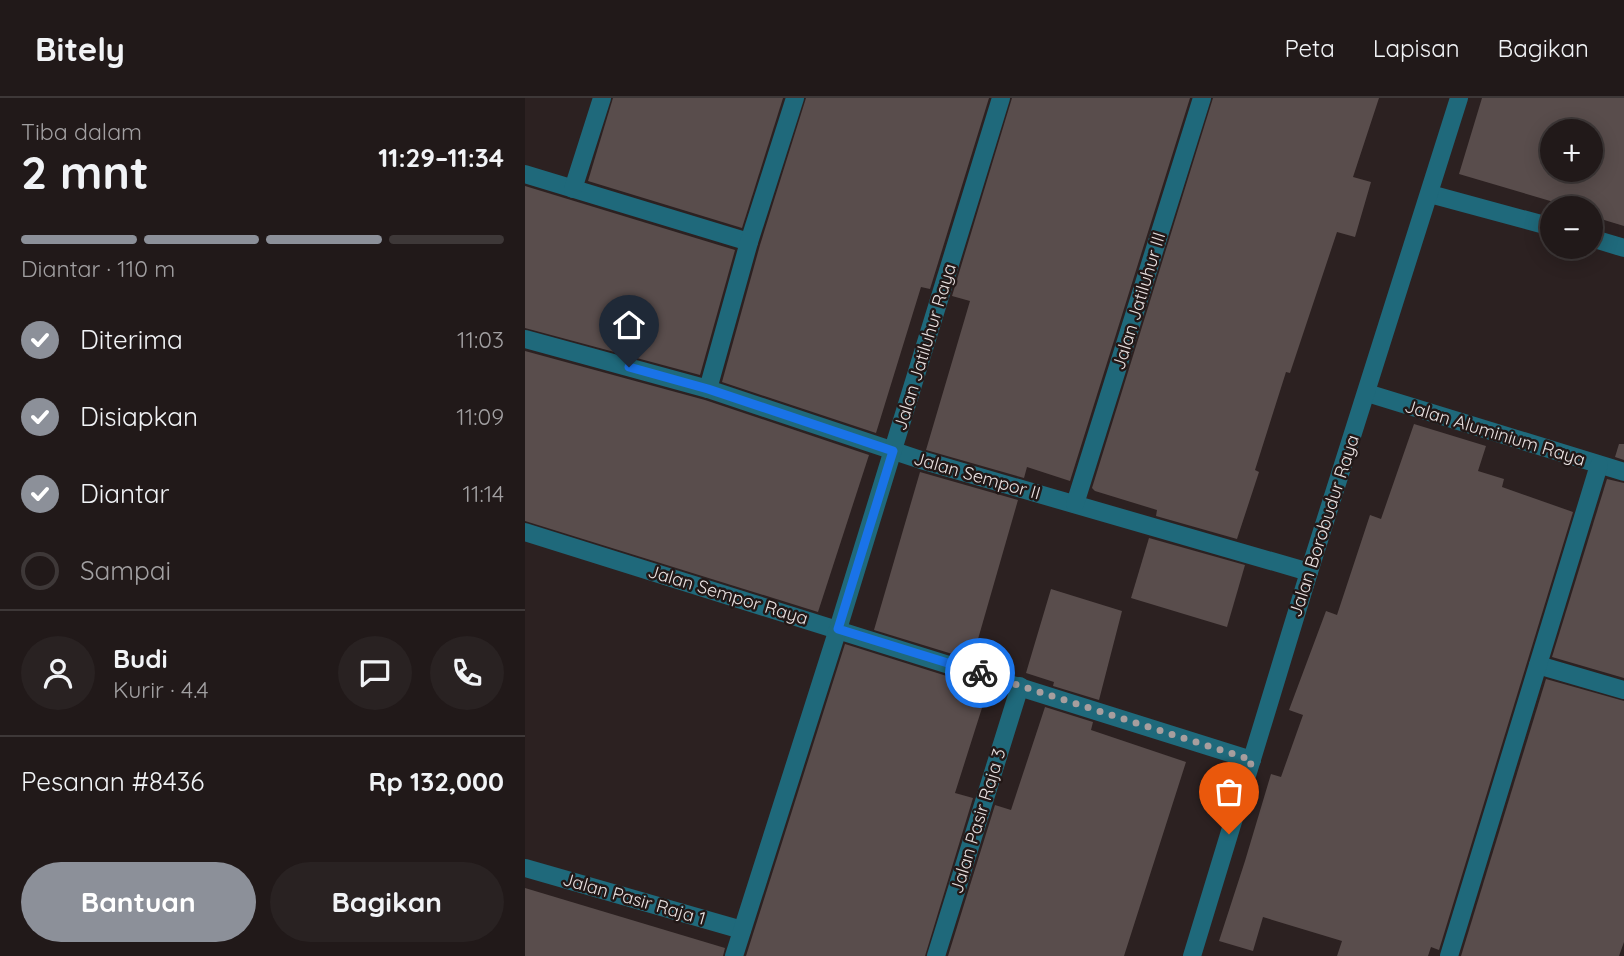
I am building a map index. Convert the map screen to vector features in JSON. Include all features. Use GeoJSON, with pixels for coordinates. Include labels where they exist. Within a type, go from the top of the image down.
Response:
{"type":"FeatureCollection","features":[{"type":"Feature","properties":{"kind":"street"},"geometry":{"type":"LineString","coordinates":[[573,188],[602,98]]}},
{"type":"Feature","properties":{"kind":"street"},"geometry":{"type":"LineString","coordinates":[[708,389],[749,242],[795,98]]}},
{"type":"Feature","properties":{"kind":"street","name":"Jalan Jatiluhur Raya"},"geometry":{"type":"LineString","coordinates":[[734,956],[838,629],[1001,98]]}},
{"type":"Feature","properties":{"kind":"street","name":"Jalan Jatiluhur III"},"geometry":{"type":"LineString","coordinates":[[1075,504],[1202,98]]}},
{"type":"Feature","properties":{"kind":"street","name":"Jalan Borobudur Raya"},"geometry":{"type":"LineString","coordinates":[[1192,956],[1309,572],[1459,98]]}},
{"type":"Feature","properties":{"kind":"street"},"geometry":{"type":"LineString","coordinates":[[525,174],[749,242]]}},
{"type":"Feature","properties":{"kind":"street"},"geometry":{"type":"LineString","coordinates":[[1430,194],[1540,224]]}},
{"type":"Feature","properties":{"kind":"street"},"geometry":{"type":"LineString","coordinates":[[1603,242],[1624,248]]}},
{"type":"Feature","properties":{"kind":"street","name":"Jalan Sempor II"},"geometry":{"type":"LineString","coordinates":[[525,339],[708,389],[893,451],[1309,572]]}},
{"type":"Feature","properties":{"kind":"street","name":"Jalan Aluminium Raya"},"geometry":{"type":"LineString","coordinates":[[1367,393],[1624,472]]}},
{"type":"Feature","properties":{"kind":"street"},"geometry":{"type":"LineString","coordinates":[[1449,956],[1599,465]]}},
{"type":"Feature","properties":{"kind":"street","name":"Jalan Sempor Raya"},"geometry":{"type":"LineString","coordinates":[[525,532],[1252,760]]}},
{"type":"Feature","properties":{"kind":"street"},"geometry":{"type":"LineString","coordinates":[[1538,665],[1624,690]]}},
{"type":"Feature","properties":{"kind":"street","name":"Jalan Pasir Raja 3"},"geometry":{"type":"LineString","coordinates":[[936,956],[1020,686]]}},
{"type":"Feature","properties":{"kind":"street","name":"Jalan Pasir Raja 1"},"geometry":{"type":"LineString","coordinates":[[525,868],[742,930]]}},
{"type":"Feature","properties":{"kind":"building"},"geometry":{"type":"Polygon","coordinates":[[[613,98],[783,98],[742,228],[588,181],[613,98]]]}},
{"type":"Feature","properties":{"kind":"building"},"geometry":{"type":"Polygon","coordinates":[[[806,98],[989,98],[930,289],[921,287],[876,433],[722,382],[760,245],[806,98]]]}},
{"type":"Feature","properties":{"kind":"building"},"geometry":{"type":"Polygon","coordinates":[[[1012,98],[1190,98],[1070,481],[1027,467],[1024,478],[926,450],[970,301],[952,296],[1012,98]]]}},
{"type":"Feature","properties":{"kind":"building"},"geometry":{"type":"Polygon","coordinates":[[[1213,98],[1379,98],[1353,177],[1371,182],[1355,237],[1337,232],[1290,373],[1286,372],[1255,470],[1259,472],[1237,539],[1156,516],[1157,510],[1092,488],[1213,98]]]}},
{"type":"Feature","properties":{"kind":"building"},"geometry":{"type":"Polygon","coordinates":[[[1482,98],[1624,98],[1624,226],[1603,220],[1603,196],[1540,198],[1459,174],[1482,98]]]}},
{"type":"Feature","properties":{"kind":"building"},"geometry":{"type":"Polygon","coordinates":[[[525,186],[735,250],[700,375],[525,328],[525,186]]]}},
{"type":"Feature","properties":{"kind":"building"},"geometry":{"type":"Polygon","coordinates":[[[525,351],[705,400],[869,455],[818,612],[525,521],[525,351]]]}},
{"type":"Feature","properties":{"kind":"building"},"geometry":{"type":"Polygon","coordinates":[[[1414,424],[1486,446],[1478,471],[1504,479],[1502,487],[1573,512],[1439,950],[1431,947],[1428,956],[1337,956],[1342,941],[1263,917],[1253,951],[1219,941],[1271,774],[1281,777],[1303,715],[1289,710],[1326,611],[1337,615],[1370,515],[1381,519],[1414,424]]]}},
{"type":"Feature","properties":{"kind":"building"},"geometry":{"type":"Polygon","coordinates":[[[1619,444],[1624,444],[1624,460],[1615,457],[1619,444]]]}},
{"type":"Feature","properties":{"kind":"building"},"geometry":{"type":"Polygon","coordinates":[[[920,472],[1018,500],[972,660],[874,630],[920,472]]]}},
{"type":"Feature","properties":{"kind":"building"},"geometry":{"type":"Polygon","coordinates":[[[1607,479],[1624,483],[1624,678],[1552,657],[1607,479]]]}},
{"type":"Feature","properties":{"kind":"building"},"geometry":{"type":"Polygon","coordinates":[[[1149,538],[1245,565],[1227,627],[1131,598],[1149,538]]]}},
{"type":"Feature","properties":{"kind":"building"},"geometry":{"type":"Polygon","coordinates":[[[1051,589],[1122,611],[1099,700],[1053,686],[1054,682],[1026,673],[1051,589]]]}},
{"type":"Feature","properties":{"kind":"building"},"geometry":{"type":"Polygon","coordinates":[[[845,644],[988,689],[955,793],[973,798],[925,956],[746,956],[845,644]]]}},
{"type":"Feature","properties":{"kind":"building"},"geometry":{"type":"Polygon","coordinates":[[[1546,679],[1624,701],[1624,942],[1619,956],[1461,956],[1546,679]]]}},
{"type":"Feature","properties":{"kind":"building"},"geometry":{"type":"Polygon","coordinates":[[[1045,707],[1093,722],[1091,730],[1186,762],[1124,956],[948,956],[995,805],[1011,810],[1045,707]]]}},
{"type":"Feature","properties":{"kind":"building"},"geometry":{"type":"Polygon","coordinates":[[[525,888],[725,948],[723,956],[525,956],[525,888]]]}},
{"type":"Feature","properties":{"kind":"way so far"},"geometry":{"type":"LineString","coordinates":[[980,673],[1252,760],[1229,834]]}},
{"type":"Feature","properties":{"kind":"route"},"geometry":{"type":"LineString","coordinates":[[629,367],[708,389],[893,451],[838,629],[980,673]]}}]}
